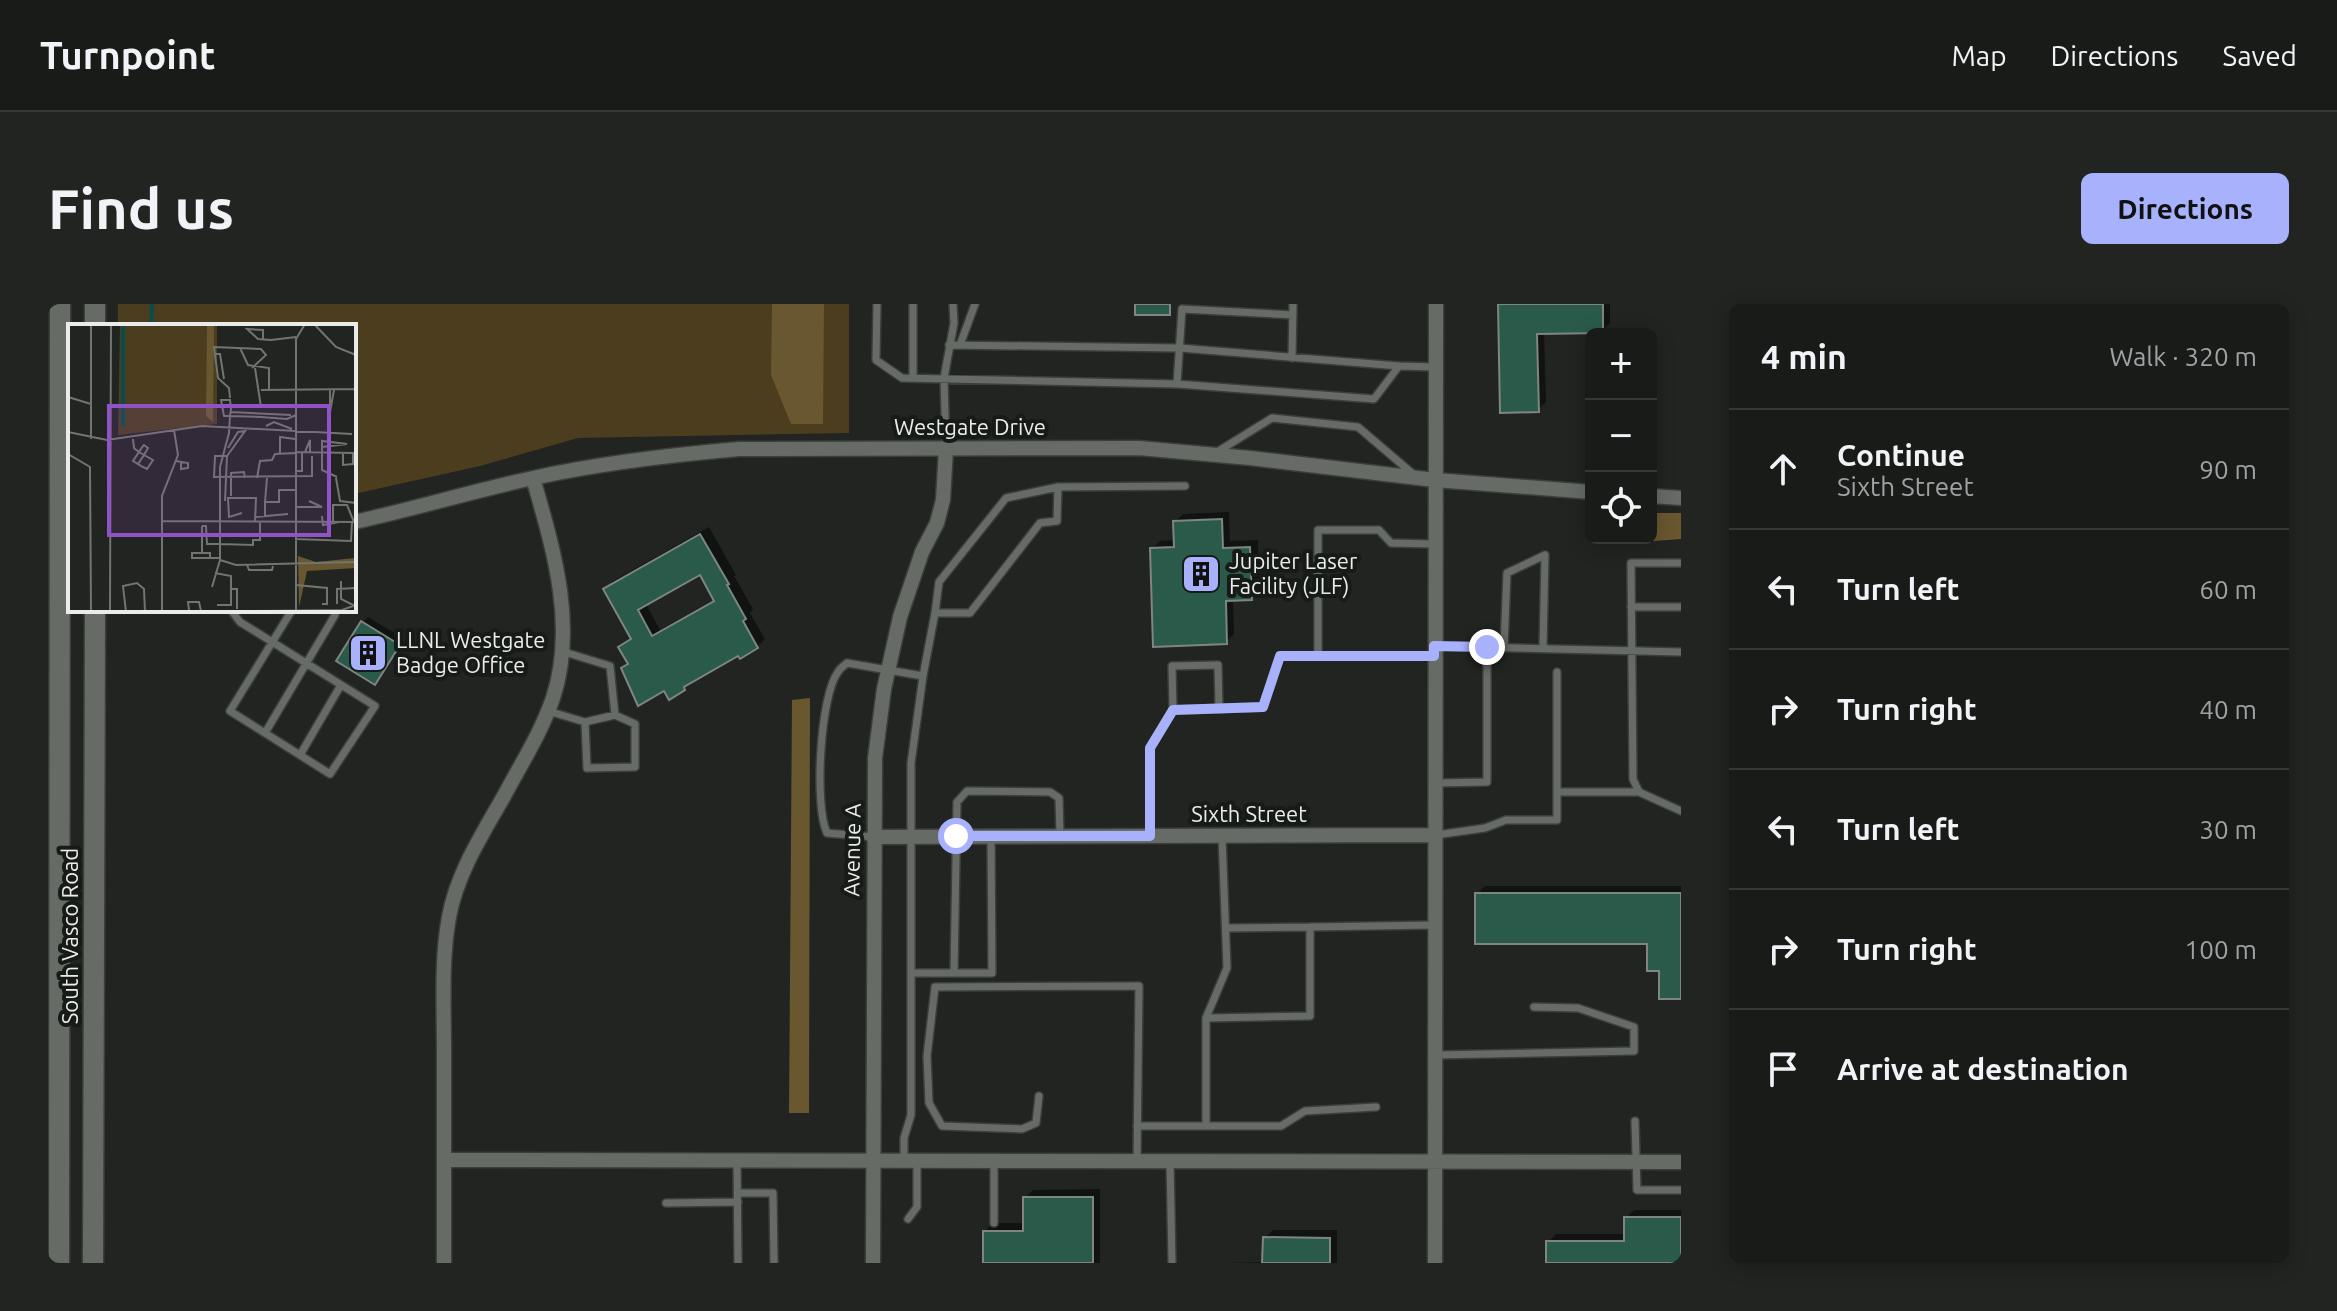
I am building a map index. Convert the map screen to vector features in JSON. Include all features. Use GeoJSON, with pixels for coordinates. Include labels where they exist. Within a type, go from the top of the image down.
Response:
{"type":"FeatureCollection","features":[{"type":"Feature","properties":{"kind":"main road","name":"South Vasco Road"},"geometry":{"type":"LineString","coordinates":[[59,1263],[52,546],[60,304]]}},
{"type":"Feature","properties":{"kind":"main road","name":"South Vasco Road"},"geometry":{"type":"LineString","coordinates":[[93,1263],[95,612]]}},
{"type":"Feature","properties":{"kind":"street"},"geometry":{"type":"LineString","coordinates":[[1435,1263],[1433,835],[1436,304]]}},
{"type":"Feature","properties":{"kind":"street","name":"Westgate Drive"},"geometry":{"type":"LineString","coordinates":[[356,522],[533,478],[674,455],[739,449],[1139,448],[1435,480],[1585,492]]}},
{"type":"Feature","properties":{"kind":"street","name":"Avenue A"},"geometry":{"type":"LineString","coordinates":[[873,1263],[875,758],[900,617],[943,500],[946,449]]}},
{"type":"Feature","properties":{"kind":"street"},"geometry":{"type":"LineString","coordinates":[[444,1263],[444,971],[449,918],[464,868],[548,711],[554,696],[561,651],[561,595],[553,549],[533,478]]}},
{"type":"Feature","properties":{"kind":"street"},"geometry":{"type":"LineString","coordinates":[[1657,496],[1681,498]]}},
{"type":"Feature","properties":{"kind":"street","name":"Sixth Street"},"geometry":{"type":"LineString","coordinates":[[873,837],[1433,835]]}},
{"type":"Feature","properties":{"kind":"street"},"geometry":{"type":"LineString","coordinates":[[444,1160],[1681,1162]]}},
{"type":"Feature","properties":{"kind":"lane"},"geometry":{"type":"LineString","coordinates":[[877,304],[876,360],[902,378],[1177,384],[1374,399],[1399,366]]}},
{"type":"Feature","properties":{"kind":"lane"},"geometry":{"type":"LineString","coordinates":[[913,304],[913,378]]}},
{"type":"Feature","properties":{"kind":"lane"},"geometry":{"type":"LineString","coordinates":[[946,449],[944,378],[954,323],[953,304]]}},
{"type":"Feature","properties":{"kind":"lane"},"geometry":{"type":"LineString","coordinates":[[960,345],[975,304]]}},
{"type":"Feature","properties":{"kind":"lane"},"geometry":{"type":"LineString","coordinates":[[1292,358],[1293,304]]}},
{"type":"Feature","properties":{"kind":"lane"},"geometry":{"type":"LineString","coordinates":[[1177,384],[1182,307],[1293,315]]}},
{"type":"Feature","properties":{"kind":"lane"},"geometry":{"type":"LineString","coordinates":[[949,345],[1180,348],[1435,367]]}},
{"type":"Feature","properties":{"kind":"lane"},"geometry":{"type":"LineString","coordinates":[[1213,455],[1272,418],[1358,427],[1414,476]]}},
{"type":"Feature","properties":{"kind":"lane"},"geometry":{"type":"LineString","coordinates":[[908,1219],[917,1207],[911,1161],[904,1138],[911,1115],[911,763],[939,582],[1006,498],[1058,487],[1185,486]]}},
{"type":"Feature","properties":{"kind":"lane"},"geometry":{"type":"LineString","coordinates":[[935,613],[970,613],[1040,523],[1057,521],[1058,487]]}},
{"type":"Feature","properties":{"kind":"lane"},"geometry":{"type":"LineString","coordinates":[[1318,656],[1318,530],[1379,530],[1391,543],[1434,544]]}},
{"type":"Feature","properties":{"kind":"lane"},"geometry":{"type":"LineString","coordinates":[[1504,647],[1507,573],[1545,555],[1543,648]]}},
{"type":"Feature","properties":{"kind":"lane"},"geometry":{"type":"LineString","coordinates":[[1639,792],[1633,779],[1631,563],[1681,563]]}},
{"type":"Feature","properties":{"kind":"lane"},"geometry":{"type":"LineString","coordinates":[[1631,607],[1681,607]]}},
{"type":"Feature","properties":{"kind":"lane"},"geometry":{"type":"LineString","coordinates":[[232,612],[240,622],[272,642],[307,664],[375,706],[330,774],[230,711],[272,642],[291,612]]}},
{"type":"Feature","properties":{"kind":"lane"},"geometry":{"type":"LineString","coordinates":[[265,733],[334,612]]}},
{"type":"Feature","properties":{"kind":"lane"},"geometry":{"type":"LineString","coordinates":[[1434,783],[1487,782],[1487,647]]}},
{"type":"Feature","properties":{"kind":"lane"},"geometry":{"type":"LineString","coordinates":[[1173,710],[1263,707],[1280,656],[1487,647],[1681,652]]}},
{"type":"Feature","properties":{"kind":"lane"},"geometry":{"type":"LineString","coordinates":[[561,651],[610,666],[615,715]]}},
{"type":"Feature","properties":{"kind":"lane"},"geometry":{"type":"LineString","coordinates":[[873,837],[827,833],[822,823],[821,754],[826,706],[837,672],[847,663],[923,676]]}},
{"type":"Feature","properties":{"kind":"lane"},"geometry":{"type":"LineString","coordinates":[[1150,836],[1150,748],[1173,710],[1172,666],[1218,665],[1219,709]]}},
{"type":"Feature","properties":{"kind":"lane"},"geometry":{"type":"LineString","coordinates":[[1433,835],[1485,828],[1506,820],[1557,820],[1557,672]]}},
{"type":"Feature","properties":{"kind":"lane"},"geometry":{"type":"LineString","coordinates":[[300,755],[341,685]]}},
{"type":"Feature","properties":{"kind":"lane"},"geometry":{"type":"LineString","coordinates":[[548,711],[585,722],[615,715],[635,724],[635,767],[587,768],[585,722]]}},
{"type":"Feature","properties":{"kind":"lane"},"geometry":{"type":"LineString","coordinates":[[954,973],[957,802],[967,791],[1050,792],[1059,798],[1060,836]]}},
{"type":"Feature","properties":{"kind":"lane"},"geometry":{"type":"LineString","coordinates":[[1557,792],[1639,792],[1681,811]]}},
{"type":"Feature","properties":{"kind":"lane"},"geometry":{"type":"LineString","coordinates":[[911,973],[992,973],[991,836]]}},
{"type":"Feature","properties":{"kind":"lane"},"geometry":{"type":"LineString","coordinates":[[1206,1126],[1206,1018],[1227,968],[1222,836]]}},
{"type":"Feature","properties":{"kind":"lane"},"geometry":{"type":"LineString","coordinates":[[1226,928],[1434,925]]}},
{"type":"Feature","properties":{"kind":"lane"},"geometry":{"type":"LineString","coordinates":[[1206,1018],[1310,1016],[1310,927]]}},
{"type":"Feature","properties":{"kind":"lane"},"geometry":{"type":"LineString","coordinates":[[1039,1096],[1036,1123],[1022,1129],[942,1126],[929,1103],[927,1056],[935,987],[1139,986],[1137,1161]]}},
{"type":"Feature","properties":{"kind":"lane"},"geometry":{"type":"LineString","coordinates":[[1434,1055],[1634,1051],[1634,1027],[1578,1008],[1534,1007]]}},
{"type":"Feature","properties":{"kind":"lane"},"geometry":{"type":"LineString","coordinates":[[1137,1126],[1281,1126],[1305,1111],[1376,1107]]}},
{"type":"Feature","properties":{"kind":"lane"},"geometry":{"type":"LineString","coordinates":[[1635,1121],[1637,1190],[1681,1190]]}},
{"type":"Feature","properties":{"kind":"lane"},"geometry":{"type":"LineString","coordinates":[[737,1161],[738,1263]]}},
{"type":"Feature","properties":{"kind":"lane"},"geometry":{"type":"LineString","coordinates":[[994,1161],[994,1223]]}},
{"type":"Feature","properties":{"kind":"lane"},"geometry":{"type":"LineString","coordinates":[[1170,1161],[1172,1263]]}},
{"type":"Feature","properties":{"kind":"lane"},"geometry":{"type":"LineString","coordinates":[[666,1203],[773,1193],[774,1263]]}},
{"type":"Feature","properties":{"kind":"shaded area"},"geometry":{"type":"Polygon","coordinates":[[[118,304],[849,304],[849,433],[578,438],[480,466],[356,494],[356,324],[118,324],[118,304]]]}},
{"type":"Feature","properties":{"kind":"shaded area"},"geometry":{"type":"Polygon","coordinates":[[[772,304],[824,304],[823,424],[791,424],[771,375],[772,304]]]}},
{"type":"Feature","properties":{"kind":"shaded area"},"geometry":{"type":"Polygon","coordinates":[[[1657,513],[1681,513],[1681,539],[1657,541],[1657,513]]]}},
{"type":"Feature","properties":{"kind":"shaded area"},"geometry":{"type":"Polygon","coordinates":[[[810,698],[809,1113],[789,1113],[792,700],[810,698]]]}},
{"type":"Feature","properties":{"kind":"building"},"geometry":{"type":"Polygon","coordinates":[[[1135,304],[1170,304],[1170,315],[1135,315],[1135,304]]]}},
{"type":"Feature","properties":{"kind":"building"},"geometry":{"type":"Polygon","coordinates":[[[1498,304],[1603,304],[1603,328],[1585,328],[1585,333],[1537,334],[1539,412],[1500,413],[1498,304]]]}},
{"type":"Feature","properties":{"kind":"building","name":"Jupiter Laser Facility (JLF)"},"geometry":{"type":"Polygon","coordinates":[[[1222,519],[1223,548],[1250,547],[1252,600],[1226,601],[1227,644],[1153,647],[1150,548],[1174,547],[1173,521],[1222,519]]]}},
{"type":"Feature","properties":{"kind":"building"},"geometry":{"type":"Polygon","coordinates":[[[700,534],[729,584],[746,619],[743,621],[758,648],[684,687],[685,690],[669,700],[664,691],[638,706],[621,668],[628,664],[618,647],[631,639],[603,589],[700,534]],[[700,575],[638,610],[652,636],[714,601],[700,575]]]}},
{"type":"Feature","properties":{"kind":"building","name":"LLNL Westgate Badge Office"},"geometry":{"type":"Polygon","coordinates":[[[361,621],[400,645],[375,685],[336,661],[361,621]]]}},
{"type":"Feature","properties":{"kind":"building"},"geometry":{"type":"Polygon","coordinates":[[[1475,893],[1681,893],[1681,999],[1659,999],[1659,971],[1647,971],[1647,944],[1475,944],[1475,893]]]}},
{"type":"Feature","properties":{"kind":"building"},"geometry":{"type":"Polygon","coordinates":[[[1023,1197],[1093,1197],[1093,1263],[983,1263],[983,1231],[1023,1231],[1023,1197]]]}},
{"type":"Feature","properties":{"kind":"building"},"geometry":{"type":"Polygon","coordinates":[[[1624,1217],[1681,1217],[1681,1263],[1546,1263],[1546,1241],[1624,1241],[1624,1217]]]}},
{"type":"Feature","properties":{"kind":"building"},"geometry":{"type":"Polygon","coordinates":[[[1263,1237],[1330,1238],[1330,1263],[1262,1263],[1263,1237]]]}},
{"type":"Feature","properties":{"kind":"waterway"},"geometry":{"type":"LineString","coordinates":[[151,324],[152,304]]}},
{"type":"Feature","properties":{"kind":"place","name":"Jupiter Laser Facility (JLF)"},"geometry":{"type":"Point","coordinates":[1201,574]}},
{"type":"Feature","properties":{"kind":"place","name":"LLNL Westgate Badge Office"},"geometry":{"type":"Point","coordinates":[368,653]}},
{"type":"Feature","properties":{"kind":"route"},"geometry":{"type":"LineString","coordinates":[[956,836],[1150,836],[1150,748],[1173,710],[1263,707],[1280,656],[1434,656],[1434,646],[1487,647]]}}]}
